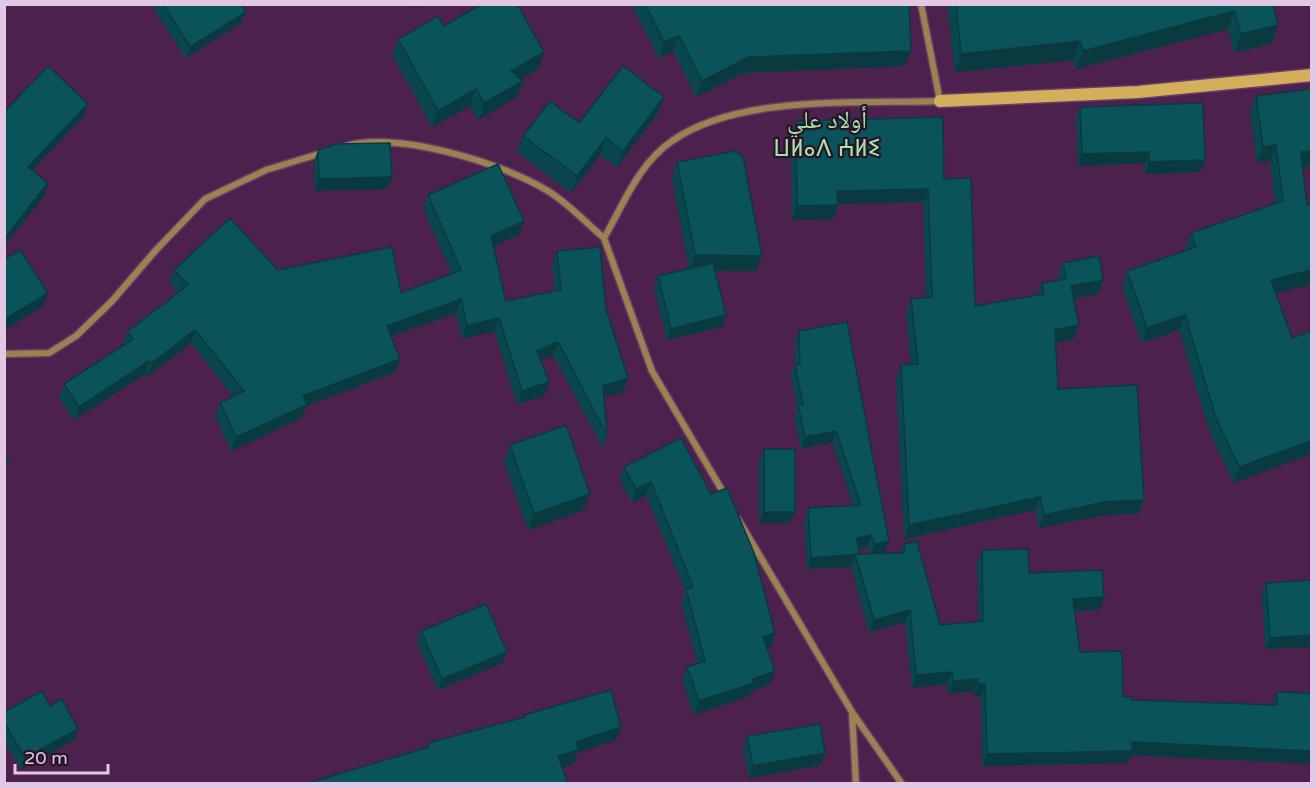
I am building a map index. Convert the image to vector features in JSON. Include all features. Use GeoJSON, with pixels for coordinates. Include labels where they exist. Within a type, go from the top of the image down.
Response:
{"type":"FeatureCollection","features":[{"type":"Feature","properties":{"kind":"street"},"geometry":{"type":"LineString","coordinates":[[921,4],[940,101]]}},
{"type":"Feature","properties":{"kind":"street"},"geometry":{"type":"LineString","coordinates":[[604,238],[640,174],[671,141],[717,118],[773,107],[1138,92],[1311,75]]}},
{"type":"Feature","properties":{"kind":"street"},"geometry":{"type":"LineString","coordinates":[[338,148],[358,142],[418,145],[474,158],[548,191],[604,238],[652,370],[852,712],[902,783]]}},
{"type":"Feature","properties":{"kind":"street"},"geometry":{"type":"LineString","coordinates":[[4,354],[50,352],[76,336],[112,301],[156,250],[205,199],[266,170],[328,152]]}},
{"type":"Feature","properties":{"kind":"street"},"geometry":{"type":"LineString","coordinates":[[852,712],[856,783]]}},
{"type":"Feature","properties":{"kind":"building"},"geometry":{"type":"Polygon","coordinates":[[[163,4],[241,4],[246,12],[190,47],[163,4]]]}},
{"type":"Feature","properties":{"kind":"building"},"geometry":{"type":"Polygon","coordinates":[[[482,4],[517,4],[544,52],[511,71],[523,81],[484,103],[476,89],[438,111],[398,39],[438,16],[444,26],[482,4]]]}},
{"type":"Feature","properties":{"kind":"building"},"geometry":{"type":"Polygon","coordinates":[[[645,4],[909,4],[911,51],[749,57],[702,81],[679,36],[664,42],[645,4]]]}},
{"type":"Feature","properties":{"kind":"building"},"geometry":{"type":"Polygon","coordinates":[[[956,4],[1273,4],[1278,25],[1241,34],[1234,11],[1083,51],[1080,41],[961,54],[956,4]]]}},
{"type":"Feature","properties":{"kind":"building"},"geometry":{"type":"Polygon","coordinates":[[[48,66],[88,104],[28,167],[48,183],[4,239],[4,112],[48,66]]]}},
{"type":"Feature","properties":{"kind":"building"},"geometry":{"type":"Polygon","coordinates":[[[623,66],[664,97],[623,151],[606,138],[577,176],[523,136],[550,101],[579,123],[623,66]]]}},
{"type":"Feature","properties":{"kind":"building"},"geometry":{"type":"Polygon","coordinates":[[[1311,89],[1311,151],[1301,152],[1307,205],[1311,204],[1311,270],[1271,280],[1292,338],[1311,331],[1311,441],[1239,467],[1216,418],[1185,315],[1147,328],[1127,271],[1196,247],[1191,233],[1283,201],[1276,145],[1263,147],[1256,96],[1311,89]]]}},
{"type":"Feature","properties":{"kind":"building"},"geometry":{"type":"Polygon","coordinates":[[[1203,103],[1205,160],[1149,162],[1149,152],[1082,154],[1080,107],[1203,103]]]}},
{"type":"Feature","properties":{"kind":"building"},"geometry":{"type":"Polygon","coordinates":[[[943,117],[944,179],[971,178],[975,306],[1044,294],[1042,283],[1066,279],[1063,263],[1099,256],[1103,280],[1071,286],[1079,325],[1055,330],[1058,389],[1137,385],[1144,500],[1104,502],[1044,515],[1040,497],[909,525],[901,365],[918,364],[911,299],[932,297],[928,189],[837,191],[838,205],[797,206],[796,121],[943,117]]]}},
{"type":"Feature","properties":{"kind":"building"},"geometry":{"type":"Polygon","coordinates":[[[390,143],[392,177],[319,179],[318,150],[335,144],[390,143]]]}},
{"type":"Feature","properties":{"kind":"building"},"geometry":{"type":"Polygon","coordinates":[[[735,151],[743,157],[762,256],[695,255],[677,162],[735,151]]]}},
{"type":"Feature","properties":{"kind":"building"},"geometry":{"type":"Polygon","coordinates":[[[498,164],[524,221],[491,236],[506,301],[561,290],[557,251],[600,247],[606,309],[628,378],[603,386],[607,435],[558,342],[537,351],[549,382],[522,391],[499,318],[467,326],[461,299],[387,326],[400,359],[303,396],[307,405],[236,437],[220,403],[244,391],[195,330],[152,363],[149,361],[79,407],[64,384],[133,339],[127,332],[188,285],[174,270],[230,218],[278,270],[392,247],[401,293],[461,270],[428,195],[498,164]]]}},
{"type":"Feature","properties":{"kind":"building"},"geometry":{"type":"Polygon","coordinates":[[[20,250],[48,293],[4,320],[4,259],[20,250]]]}},
{"type":"Feature","properties":{"kind":"building"},"geometry":{"type":"Polygon","coordinates":[[[713,263],[726,315],[671,329],[658,276],[713,263]]]}},
{"type":"Feature","properties":{"kind":"building"},"geometry":{"type":"Polygon","coordinates":[[[847,322],[889,541],[875,544],[871,535],[857,538],[859,554],[811,558],[808,508],[861,505],[836,431],[805,437],[798,405],[803,404],[795,365],[800,364],[799,331],[847,322]]]}},
{"type":"Feature","properties":{"kind":"building"},"geometry":{"type":"Polygon","coordinates":[[[566,425],[590,494],[534,514],[510,445],[566,425]]]}},
{"type":"Feature","properties":{"kind":"building"},"geometry":{"type":"Polygon","coordinates":[[[681,438],[711,494],[727,488],[754,553],[775,633],[763,637],[775,671],[753,679],[754,683],[699,701],[687,667],[705,661],[686,589],[693,587],[651,482],[636,489],[624,467],[681,438]]]}},
{"type":"Feature","properties":{"kind":"building"},"geometry":{"type":"Polygon","coordinates":[[[764,449],[795,449],[795,512],[764,512],[764,449]]]}},
{"type":"Feature","properties":{"kind":"building"},"geometry":{"type":"Polygon","coordinates":[[[4,455],[9,458],[4,465],[4,455]]]}},
{"type":"Feature","properties":{"kind":"building"},"geometry":{"type":"Polygon","coordinates":[[[917,541],[940,625],[983,621],[982,550],[1028,549],[1029,573],[1102,570],[1104,597],[1073,599],[1080,652],[1122,651],[1123,697],[1131,697],[1131,700],[1277,705],[1277,692],[1311,693],[1311,751],[1132,742],[1132,751],[987,754],[985,684],[978,684],[978,679],[953,681],[952,672],[916,675],[910,610],[874,620],[855,554],[904,553],[904,544],[917,541]]]}},
{"type":"Feature","properties":{"kind":"building"},"geometry":{"type":"Polygon","coordinates":[[[1311,580],[1311,635],[1270,638],[1266,583],[1311,580]]]}},
{"type":"Feature","properties":{"kind":"building"},"geometry":{"type":"Polygon","coordinates":[[[486,604],[507,652],[442,679],[421,631],[486,604]]]}},
{"type":"Feature","properties":{"kind":"building"},"geometry":{"type":"Polygon","coordinates":[[[611,690],[621,727],[576,742],[579,750],[558,756],[568,783],[308,783],[429,747],[428,743],[525,717],[524,715],[611,690]]]}},
{"type":"Feature","properties":{"kind":"building"},"geometry":{"type":"Polygon","coordinates":[[[42,691],[50,706],[62,699],[78,729],[25,758],[4,722],[4,712],[42,691]]]}},
{"type":"Feature","properties":{"kind":"building"},"geometry":{"type":"Polygon","coordinates":[[[820,724],[825,753],[753,766],[747,736],[820,724]]]}},
{"type":"Feature","properties":{"kind":"district","name":"أولاد علي ⵡⵍⴰⴷ ⵄⵍⵉ"},"geometry":{"type":"Point","coordinates":[827,134]}}]}
